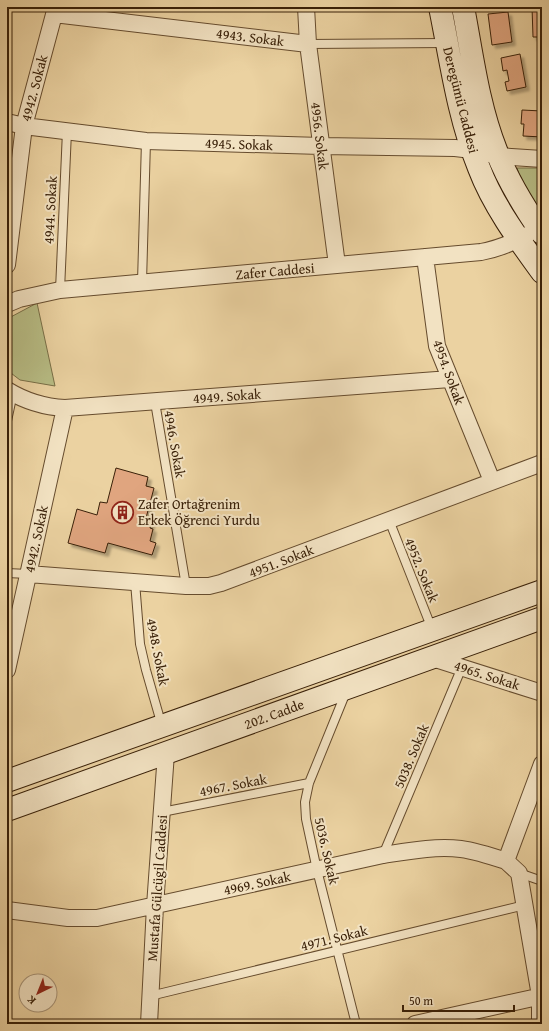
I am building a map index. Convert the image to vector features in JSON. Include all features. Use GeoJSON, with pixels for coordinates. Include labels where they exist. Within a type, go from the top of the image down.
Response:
{"type":"FeatureCollection","features":[{"type":"Feature","properties":{"kind":"main road","name":"Deregümü Caddesi"},"geometry":{"type":"LineString","coordinates":[[440,7],[461,110],[479,169],[488,189],[501,211],[519,240],[542,272]]}},
{"type":"Feature","properties":{"kind":"main road","name":"Deregümü Caddesi"},"geometry":{"type":"LineString","coordinates":[[463,7],[479,92],[487,125],[498,156],[516,193],[541,229]]}},
{"type":"Feature","properties":{"kind":"main road","name":"202. Cadde"},"geometry":{"type":"LineString","coordinates":[[7,781],[542,591]]}},
{"type":"Feature","properties":{"kind":"main road","name":"202. Cadde"},"geometry":{"type":"LineString","coordinates":[[7,810],[542,618]]}},
{"type":"Feature","properties":{"kind":"street","name":"4956. Sokak"},"geometry":{"type":"LineString","coordinates":[[306,7],[308,44],[337,265]]}},
{"type":"Feature","properties":{"kind":"street","name":"4943. Sokak"},"geometry":{"type":"LineString","coordinates":[[55,10],[308,44]]}},
{"type":"Feature","properties":{"kind":"street","name":"4942. Sokak"},"geometry":{"type":"LineString","coordinates":[[7,265],[24,126],[55,10]]}},
{"type":"Feature","properties":{"kind":"street","name":"4945. Sokak"},"geometry":{"type":"LineString","coordinates":[[7,122],[24,126],[146,141],[321,146],[437,147],[472,150],[498,156],[542,159]]}},
{"type":"Feature","properties":{"kind":"street","name":"Zafer Caddesi"},"geometry":{"type":"LineString","coordinates":[[7,304],[19,299],[60,290],[495,250],[541,229]]}},
{"type":"Feature","properties":{"kind":"street","name":"4954. Sokak"},"geometry":{"type":"LineString","coordinates":[[425,257],[437,346],[492,481]]}},
{"type":"Feature","properties":{"kind":"street","name":"4949. Sokak"},"geometry":{"type":"LineString","coordinates":[[10,392],[38,405],[65,408],[450,379]]}},
{"type":"Feature","properties":{"kind":"street","name":"4942. Sokak"},"geometry":{"type":"LineString","coordinates":[[7,670],[65,408]]}},
{"type":"Feature","properties":{"kind":"street","name":"4951. Sokak"},"geometry":{"type":"LineString","coordinates":[[28,574],[186,586],[209,586],[221,583],[542,463]]}},
{"type":"Feature","properties":{"kind":"street","name":"4965. Sokak"},"geometry":{"type":"LineString","coordinates":[[432,658],[542,693]]}},
{"type":"Feature","properties":{"kind":"street","name":"Mustafa Gülcügil Caddesi"},"geometry":{"type":"LineString","coordinates":[[149,1024],[155,906],[166,753]]}},
{"type":"Feature","properties":{"kind":"street"},"geometry":{"type":"LineString","coordinates":[[540,1024],[541,996],[520,873],[506,861],[542,764]]}},
{"type":"Feature","properties":{"kind":"street","name":"4969. Sokak"},"geometry":{"type":"LineString","coordinates":[[7,910],[84,919],[112,916],[383,855],[418,850],[439,848],[459,849],[472,851],[506,861]]}},
{"type":"Feature","properties":{"kind":"street"},"geometry":{"type":"LineString","coordinates":[[416,1024],[541,996]]}},
{"type":"Feature","properties":{"kind":"lane","name":"4943. Sokak"},"geometry":{"type":"LineString","coordinates":[[308,44],[447,43]]}},
{"type":"Feature","properties":{"kind":"lane","name":"4944. Sokak"},"geometry":{"type":"LineString","coordinates":[[60,290],[67,131]]}},
{"type":"Feature","properties":{"kind":"lane"},"geometry":{"type":"LineString","coordinates":[[142,282],[146,141]]}},
{"type":"Feature","properties":{"kind":"lane"},"geometry":{"type":"LineString","coordinates":[[7,421],[10,392]]}},
{"type":"Feature","properties":{"kind":"lane","name":"4946. Sokak"},"geometry":{"type":"LineString","coordinates":[[155,402],[186,586]]}},
{"type":"Feature","properties":{"kind":"lane","name":"4952. Sokak"},"geometry":{"type":"LineString","coordinates":[[389,520],[432,630]]}},
{"type":"Feature","properties":{"kind":"lane","name":"4951. Sokak"},"geometry":{"type":"LineString","coordinates":[[7,573],[28,574]]}},
{"type":"Feature","properties":{"kind":"lane","name":"4948. Sokak"},"geometry":{"type":"LineString","coordinates":[[135,582],[140,644],[162,726]]}},
{"type":"Feature","properties":{"kind":"lane","name":"5038. Sokak"},"geometry":{"type":"LineString","coordinates":[[383,855],[462,667]]}},
{"type":"Feature","properties":{"kind":"lane","name":"5036. Sokak"},"geometry":{"type":"LineString","coordinates":[[348,688],[309,783],[305,798],[305,811],[317,870],[356,1024]]}},
{"type":"Feature","properties":{"kind":"lane","name":"4967. Sokak"},"geometry":{"type":"LineString","coordinates":[[162,812],[309,783]]}},
{"type":"Feature","properties":{"kind":"lane"},"geometry":{"type":"LineString","coordinates":[[520,873],[542,881]]}},
{"type":"Feature","properties":{"kind":"lane","name":"4971. Sokak"},"geometry":{"type":"LineString","coordinates":[[150,996],[525,905]]}},
{"type":"Feature","properties":{"kind":"green space"},"geometry":{"type":"Polygon","coordinates":[[[517,168],[542,168],[542,213],[521,180],[517,168]]]}},
{"type":"Feature","properties":{"kind":"green space"},"geometry":{"type":"Polygon","coordinates":[[[37,303],[55,386],[20,380],[7,370],[7,319],[37,303]]]}},
{"type":"Feature","properties":{"kind":"building"},"geometry":{"type":"Polygon","coordinates":[[[532,7],[542,7],[542,37],[533,37],[532,7]]]}},
{"type":"Feature","properties":{"kind":"building"},"geometry":{"type":"Polygon","coordinates":[[[508,12],[512,42],[492,45],[488,14],[508,12]]]}},
{"type":"Feature","properties":{"kind":"building"},"geometry":{"type":"Polygon","coordinates":[[[538,53],[542,53],[542,83],[538,83],[538,53]]]}},
{"type":"Feature","properties":{"kind":"building"},"geometry":{"type":"Polygon","coordinates":[[[520,54],[526,87],[507,91],[505,82],[509,81],[507,70],[503,71],[501,58],[520,54]]]}},
{"type":"Feature","properties":{"kind":"building"},"geometry":{"type":"Polygon","coordinates":[[[522,110],[542,111],[542,137],[523,136],[524,124],[521,124],[522,110]]]}},
{"type":"Feature","properties":{"kind":"building","name":"Zafer Ortağrenim Erkek Öğrenci Yurdu"},"geometry":{"type":"Polygon","coordinates":[[[116,468],[148,477],[146,486],[154,488],[146,518],[152,519],[150,528],[153,529],[150,541],[156,543],[152,555],[108,543],[105,553],[68,543],[77,509],[97,515],[100,502],[107,503],[116,468]]]}},
{"type":"Feature","properties":{"kind":"place","name":"Zafer Ortağrenim Erkek Öğrenci Yurdu"},"geometry":{"type":"Point","coordinates":[122,512]}}]}
